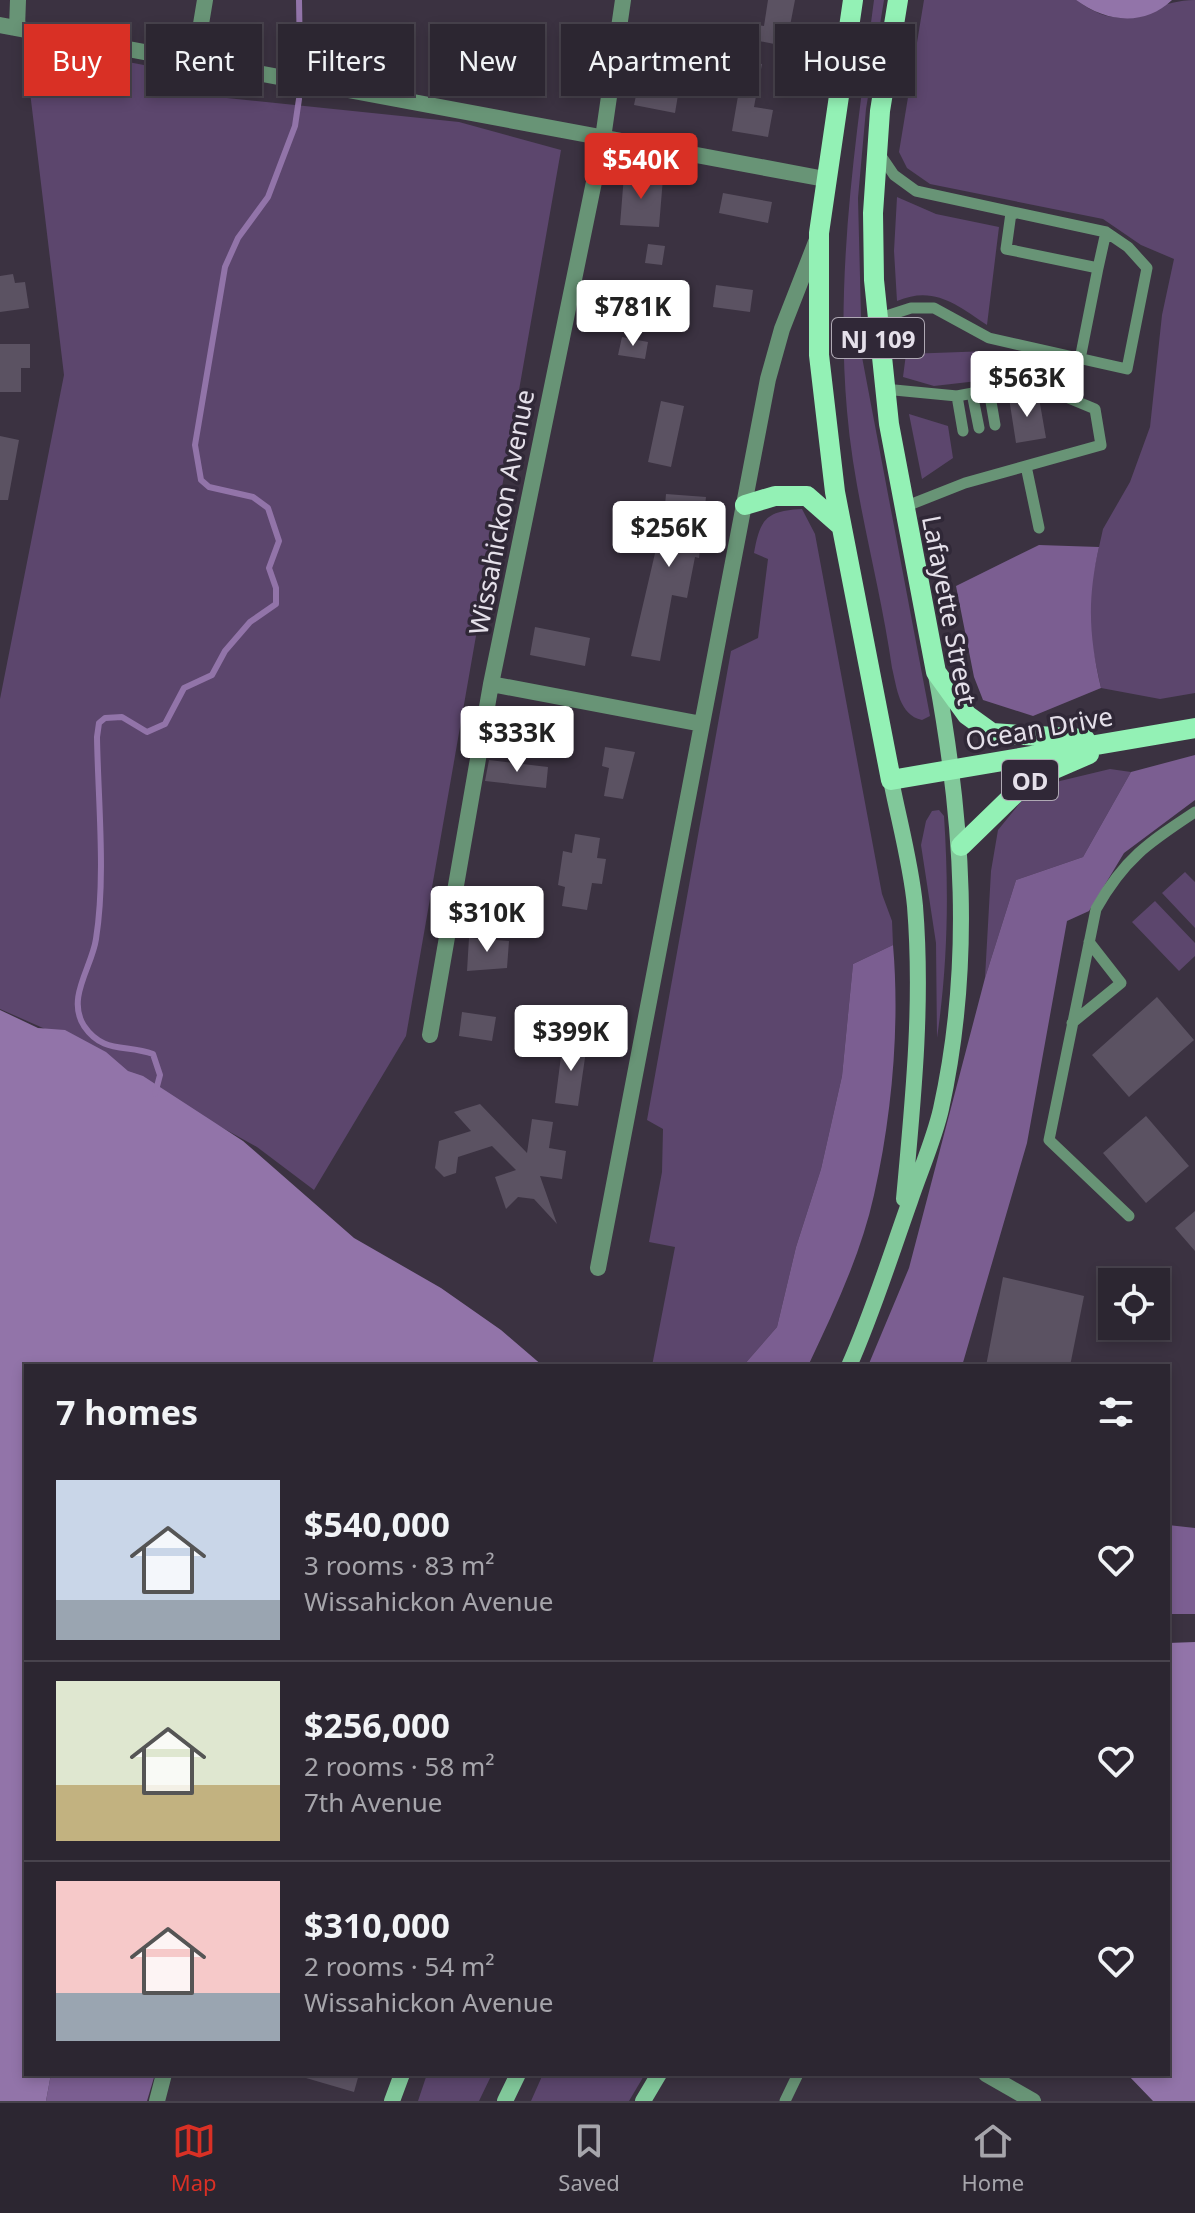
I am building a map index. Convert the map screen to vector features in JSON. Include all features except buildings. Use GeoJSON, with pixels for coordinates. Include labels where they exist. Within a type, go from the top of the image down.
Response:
{"type":"FeatureCollection","features":[{"type":"Feature","properties":{"kind":"main road","name":"Lafayette Street"},"geometry":{"type":"LineString","coordinates":[[853,0],[825,179],[819,233],[817,316],[821,389],[841,527],[914,903],[918,973],[917,1051],[902,1225]]}},
{"type":"Feature","properties":{"kind":"main road","name":"Lafayette Street"},"geometry":{"type":"LineString","coordinates":[[850,1364],[871,1316],[939,1117],[954,1035],[963,926],[961,846],[953,769],[904,507],[876,319],[872,244],[877,149],[898,0]]}},
{"type":"Feature","properties":{"kind":"main road"},"geometry":{"type":"LineString","coordinates":[[745,505],[775,496],[807,496],[825,509],[841,527]]}},
{"type":"Feature","properties":{"kind":"main road"},"geometry":{"type":"LineString","coordinates":[[936,672],[967,715],[992,733],[1119,741]]}},
{"type":"Feature","properties":{"kind":"main road","name":"Ocean Drive"},"geometry":{"type":"LineString","coordinates":[[891,780],[1195,728]]}},
{"type":"Feature","properties":{"kind":"main road","name":"OD"},"geometry":{"type":"LineString","coordinates":[[961,846],[1029,780],[1119,741]]}},
{"type":"Feature","properties":{"kind":"main road"},"geometry":{"type":"LineString","coordinates":[[392,2101],[401,2076]]}},
{"type":"Feature","properties":{"kind":"main road"},"geometry":{"type":"LineString","coordinates":[[505,2101],[517,2076]]}},
{"type":"Feature","properties":{"kind":"main road"},"geometry":{"type":"LineString","coordinates":[[643,2101],[658,2076]]}},
{"type":"Feature","properties":{"kind":"street"},"geometry":{"type":"LineString","coordinates":[[18,0],[8,26],[146,51]]}},
{"type":"Feature","properties":{"kind":"street"},"geometry":{"type":"LineString","coordinates":[[201,24],[205,0]]}},
{"type":"Feature","properties":{"kind":"street","name":"Wissahickon Avenue"},"geometry":{"type":"LineString","coordinates":[[430,1035],[491,684],[603,138],[623,0]]}},
{"type":"Feature","properties":{"kind":"street"},"geometry":{"type":"LineString","coordinates":[[262,73],[825,179]]}},
{"type":"Feature","properties":{"kind":"street"},"geometry":{"type":"LineString","coordinates":[[598,1268],[775,353],[819,233]]}},
{"type":"Feature","properties":{"kind":"street"},"geometry":{"type":"LineString","coordinates":[[491,684],[702,724]]}},
{"type":"Feature","properties":{"kind":"street"},"geometry":{"type":"LineString","coordinates":[[157,2101],[163,2076]]}},
{"type":"Feature","properties":{"kind":"street"},"geometry":{"type":"LineString","coordinates":[[989,2076],[1033,2101]]}},
{"type":"Feature","properties":{"kind":"lane"},"geometry":{"type":"LineString","coordinates":[[876,319],[911,308],[934,308],[989,338],[1127,369],[1147,268],[1128,247],[1106,232],[916,191],[894,175],[877,149]]}},
{"type":"Feature","properties":{"kind":"lane"},"geometry":{"type":"LineString","coordinates":[[1011,213],[1006,249],[1098,268]]}},
{"type":"Feature","properties":{"kind":"lane"},"geometry":{"type":"LineString","coordinates":[[1080,359],[1106,232]]}},
{"type":"Feature","properties":{"kind":"lane"},"geometry":{"type":"LineString","coordinates":[[884,389],[957,396],[989,390],[1030,388],[1075,399],[1095,409],[1101,445],[1026,466],[971,476],[904,507]]}},
{"type":"Feature","properties":{"kind":"lane"},"geometry":{"type":"LineString","coordinates":[[989,390],[995,425]]}},
{"type":"Feature","properties":{"kind":"lane"},"geometry":{"type":"LineString","coordinates":[[972,393],[979,428]]}},
{"type":"Feature","properties":{"kind":"lane"},"geometry":{"type":"LineString","coordinates":[[957,396],[963,431]]}},
{"type":"Feature","properties":{"kind":"lane"},"geometry":{"type":"LineString","coordinates":[[1026,466],[1039,528]]}},
{"type":"Feature","properties":{"kind":"lane"},"geometry":{"type":"LineString","coordinates":[[1129,1216],[1049,1140],[1096,909],[1112,879],[1142,846],[1195,812]]}},
{"type":"Feature","properties":{"kind":"lane"},"geometry":{"type":"LineString","coordinates":[[1072,1023],[1121,983],[1089,942]]}},
{"type":"Feature","properties":{"kind":"lane"},"geometry":{"type":"LineString","coordinates":[[785,2101],[797,2076]]}},
{"type":"Feature","properties":{"kind":"shaded area"},"geometry":{"type":"Polygon","coordinates":[[[874,0],[884,0],[880,24],[871,24],[874,0]]]}},
{"type":"Feature","properties":{"kind":"shaded area"},"geometry":{"type":"Polygon","coordinates":[[[924,0],[1076,0],[1111,17],[1125,18],[1195,0],[1195,693],[1160,699],[1101,688],[1090,636],[1091,583],[1103,529],[1130,482],[1150,427],[1162,315],[1174,259],[1141,245],[1103,219],[930,184],[907,168],[899,152],[908,96],[915,96],[915,55],[924,0]]]}},
{"type":"Feature","properties":{"kind":"shaded area"},"geometry":{"type":"Polygon","coordinates":[[[1076,0],[1172,0],[1149,14],[1125,18],[1100,13],[1076,0]]]}},
{"type":"Feature","properties":{"kind":"shaded area"},"geometry":{"type":"Polygon","coordinates":[[[130,62],[146,65],[146,96],[207,96],[459,122],[561,150],[406,1036],[314,1190],[257,1147],[43,1028],[0,1009],[0,699],[64,375],[30,96],[130,96],[130,62]]]}},
{"type":"Feature","properties":{"kind":"shaded area"},"geometry":{"type":"Polygon","coordinates":[[[862,96],[868,96],[858,198],[862,357],[930,716],[922,720],[908,713],[900,700],[850,443],[844,308],[854,154],[862,96]]]}},
{"type":"Feature","properties":{"kind":"shaded area"},"geometry":{"type":"Polygon","coordinates":[[[897,197],[936,214],[999,227],[987,325],[955,304],[934,296],[922,295],[897,301],[894,251],[897,197]]]}},
{"type":"Feature","properties":{"kind":"shaded area"},"geometry":{"type":"Polygon","coordinates":[[[989,351],[995,379],[934,386],[903,377],[906,354],[989,351]]]}},
{"type":"Feature","properties":{"kind":"shaded area"},"geometry":{"type":"Polygon","coordinates":[[[909,414],[948,426],[953,458],[922,479],[909,414]]]}},
{"type":"Feature","properties":{"kind":"shaded area"},"geometry":{"type":"Polygon","coordinates":[[[802,509],[815,534],[882,894],[892,921],[893,945],[853,964],[842,1076],[821,1169],[796,1247],[777,1327],[745,1364],[652,1364],[675,1247],[649,1242],[662,1172],[663,1129],[647,1120],[731,651],[758,638],[768,559],[754,553],[756,541],[762,525],[780,512],[802,509]]]}},
{"type":"Feature","properties":{"kind":"shaded area"},"geometry":{"type":"Polygon","coordinates":[[[1039,545],[1099,547],[1091,618],[1101,688],[1033,716],[983,700],[974,677],[956,586],[1039,545]]]}},
{"type":"Feature","properties":{"kind":"shaded area"},"geometry":{"type":"Polygon","coordinates":[[[1195,755],[1195,800],[1124,853],[1089,911],[1067,921],[1027,1143],[963,1364],[869,1364],[909,1268],[985,978],[1016,880],[1083,857],[1131,772],[1195,755]]]}},
{"type":"Feature","properties":{"kind":"shaded area"},"geometry":{"type":"Polygon","coordinates":[[[1110,769],[1131,772],[1083,857],[1016,880],[985,978],[991,871],[998,830],[1024,798],[1060,781],[1110,769]]]}},
{"type":"Feature","properties":{"kind":"shaded area"},"geometry":{"type":"Polygon","coordinates":[[[939,810],[944,816],[947,899],[937,1038],[936,943],[921,845],[926,821],[932,811],[939,810]]]}},
{"type":"Feature","properties":{"kind":"shaded area"},"geometry":{"type":"Polygon","coordinates":[[[1185,872],[1195,882],[1195,928],[1162,893],[1185,872]]]}},
{"type":"Feature","properties":{"kind":"shaded area"},"geometry":{"type":"Polygon","coordinates":[[[1155,901],[1195,943],[1195,956],[1179,971],[1132,922],[1155,901]]]}},
{"type":"Feature","properties":{"kind":"shaded area"},"geometry":{"type":"Polygon","coordinates":[[[893,945],[895,1039],[886,1134],[874,1195],[854,1261],[809,1364],[745,1364],[777,1327],[796,1247],[821,1169],[842,1076],[853,964],[893,945]]]}},
{"type":"Feature","properties":{"kind":"shaded area"},"geometry":{"type":"Polygon","coordinates":[[[0,1010],[38,1028],[65,1030],[106,1052],[128,1071],[143,1076],[243,1141],[354,1238],[441,1288],[501,1330],[541,1364],[24,1364],[24,2076],[51,2076],[46,2101],[0,2101],[0,1010]]]}},
{"type":"Feature","properties":{"kind":"shaded area"},"geometry":{"type":"Polygon","coordinates":[[[1170,1525],[1195,1528],[1195,1614],[1170,1614],[1170,1525]]]}},
{"type":"Feature","properties":{"kind":"shaded area"},"geometry":{"type":"Polygon","coordinates":[[[1195,1642],[1195,2101],[1153,2101],[1129,2076],[1170,2076],[1170,1643],[1195,1642]]]}},
{"type":"Feature","properties":{"kind":"shaded area"},"geometry":{"type":"Polygon","coordinates":[[[51,2076],[154,2076],[147,2101],[46,2101],[51,2076]]]}},
{"type":"Feature","properties":{"kind":"shaded area"},"geometry":{"type":"Polygon","coordinates":[[[426,2076],[491,2076],[479,2101],[418,2101],[426,2076]]]}},
{"type":"Feature","properties":{"kind":"shaded area"},"geometry":{"type":"Polygon","coordinates":[[[542,2076],[644,2076],[629,2101],[531,2101],[542,2076]]]}},
{"type":"Feature","properties":{"kind":"waterway"},"geometry":{"type":"LineString","coordinates":[[299,0],[299,24]]}},
{"type":"Feature","properties":{"kind":"waterway"},"geometry":{"type":"LineString","coordinates":[[155,1094],[160,1075],[153,1054],[99,1041],[84,1026],[79,1015],[79,994],[94,950],[99,915],[99,723],[105,718],[122,717],[147,732],[165,724],[184,688],[212,675],[225,651],[250,622],[276,604],[276,588],[269,568],[279,541],[268,508],[253,497],[209,487],[201,480],[195,445],[225,267],[238,238],[268,197],[295,126],[299,99]]}}]}
